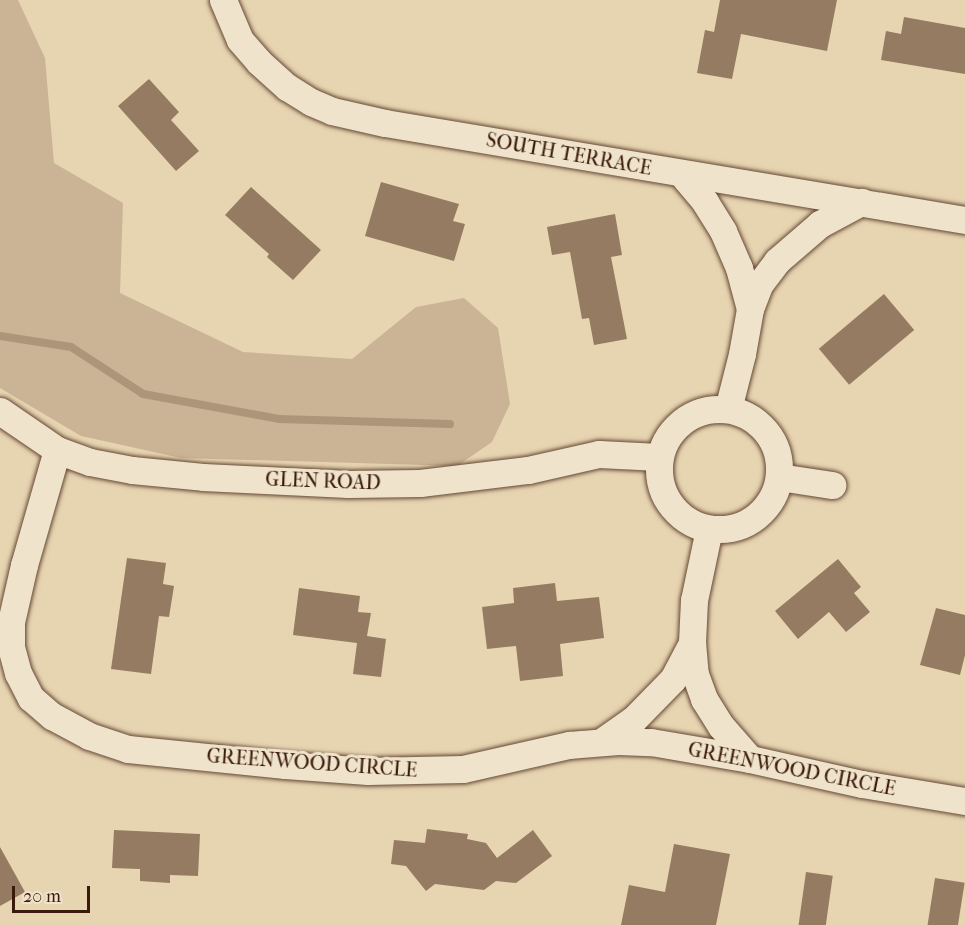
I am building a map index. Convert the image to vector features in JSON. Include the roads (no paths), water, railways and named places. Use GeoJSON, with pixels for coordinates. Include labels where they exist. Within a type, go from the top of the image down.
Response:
{"type":"FeatureCollection","features":[{"type":"Feature","properties":{"kind":"street","name":"SOUTH TERRACE"},"geometry":{"type":"LineString","coordinates":[[223,0],[228,18],[240,40],[260,62],[287,87],[311,102],[332,111],[385,123],[965,220]]}},
{"type":"Feature","properties":{"kind":"street"},"geometry":{"type":"LineString","coordinates":[[681,173],[705,202],[723,231],[739,268],[750,309]]}},
{"type":"Feature","properties":{"kind":"street"},"geometry":{"type":"LineString","coordinates":[[728,408],[742,354],[750,309],[759,285],[777,261],[820,224],[861,202]]}},
{"type":"Feature","properties":{"kind":"street"},"geometry":{"type":"LineString","coordinates":[[712,408],[728,408],[752,418],[767,432],[776,448],[779,477],[772,498],[763,511],[735,527],[710,529],[695,524],[678,513],[665,496],[658,471],[659,457],[674,427],[692,415],[712,408]]}},
{"type":"Feature","properties":{"kind":"street","name":"GLEN ROAD"},"geometry":{"type":"LineString","coordinates":[[0,411],[57,450],[90,462],[132,470],[203,477],[348,484],[420,483],[478,478],[528,470],[599,454],[659,457]]}},
{"type":"Feature","properties":{"kind":"street","name":"GREENWOOD CIRCLE"},"geometry":{"type":"LineString","coordinates":[[57,450],[24,565],[11,621],[11,647],[18,673],[32,698],[52,716],[72,728],[128,749],[368,771],[463,769],[568,745],[601,742],[651,742],[750,759],[862,784],[965,801]]}},
{"type":"Feature","properties":{"kind":"street"},"geometry":{"type":"LineString","coordinates":[[779,477],[832,485]]}},
{"type":"Feature","properties":{"kind":"street"},"geometry":{"type":"LineString","coordinates":[[710,529],[694,600],[692,642],[695,674],[704,699],[721,726],[750,759]]}},
{"type":"Feature","properties":{"kind":"street"},"geometry":{"type":"LineString","coordinates":[[601,742],[633,720],[673,678],[692,642]]}},
{"type":"Feature","properties":{"kind":"waterway"},"geometry":{"type":"LineString","coordinates":[[0,336],[71,347],[143,394],[279,419],[450,424]]}}]}
